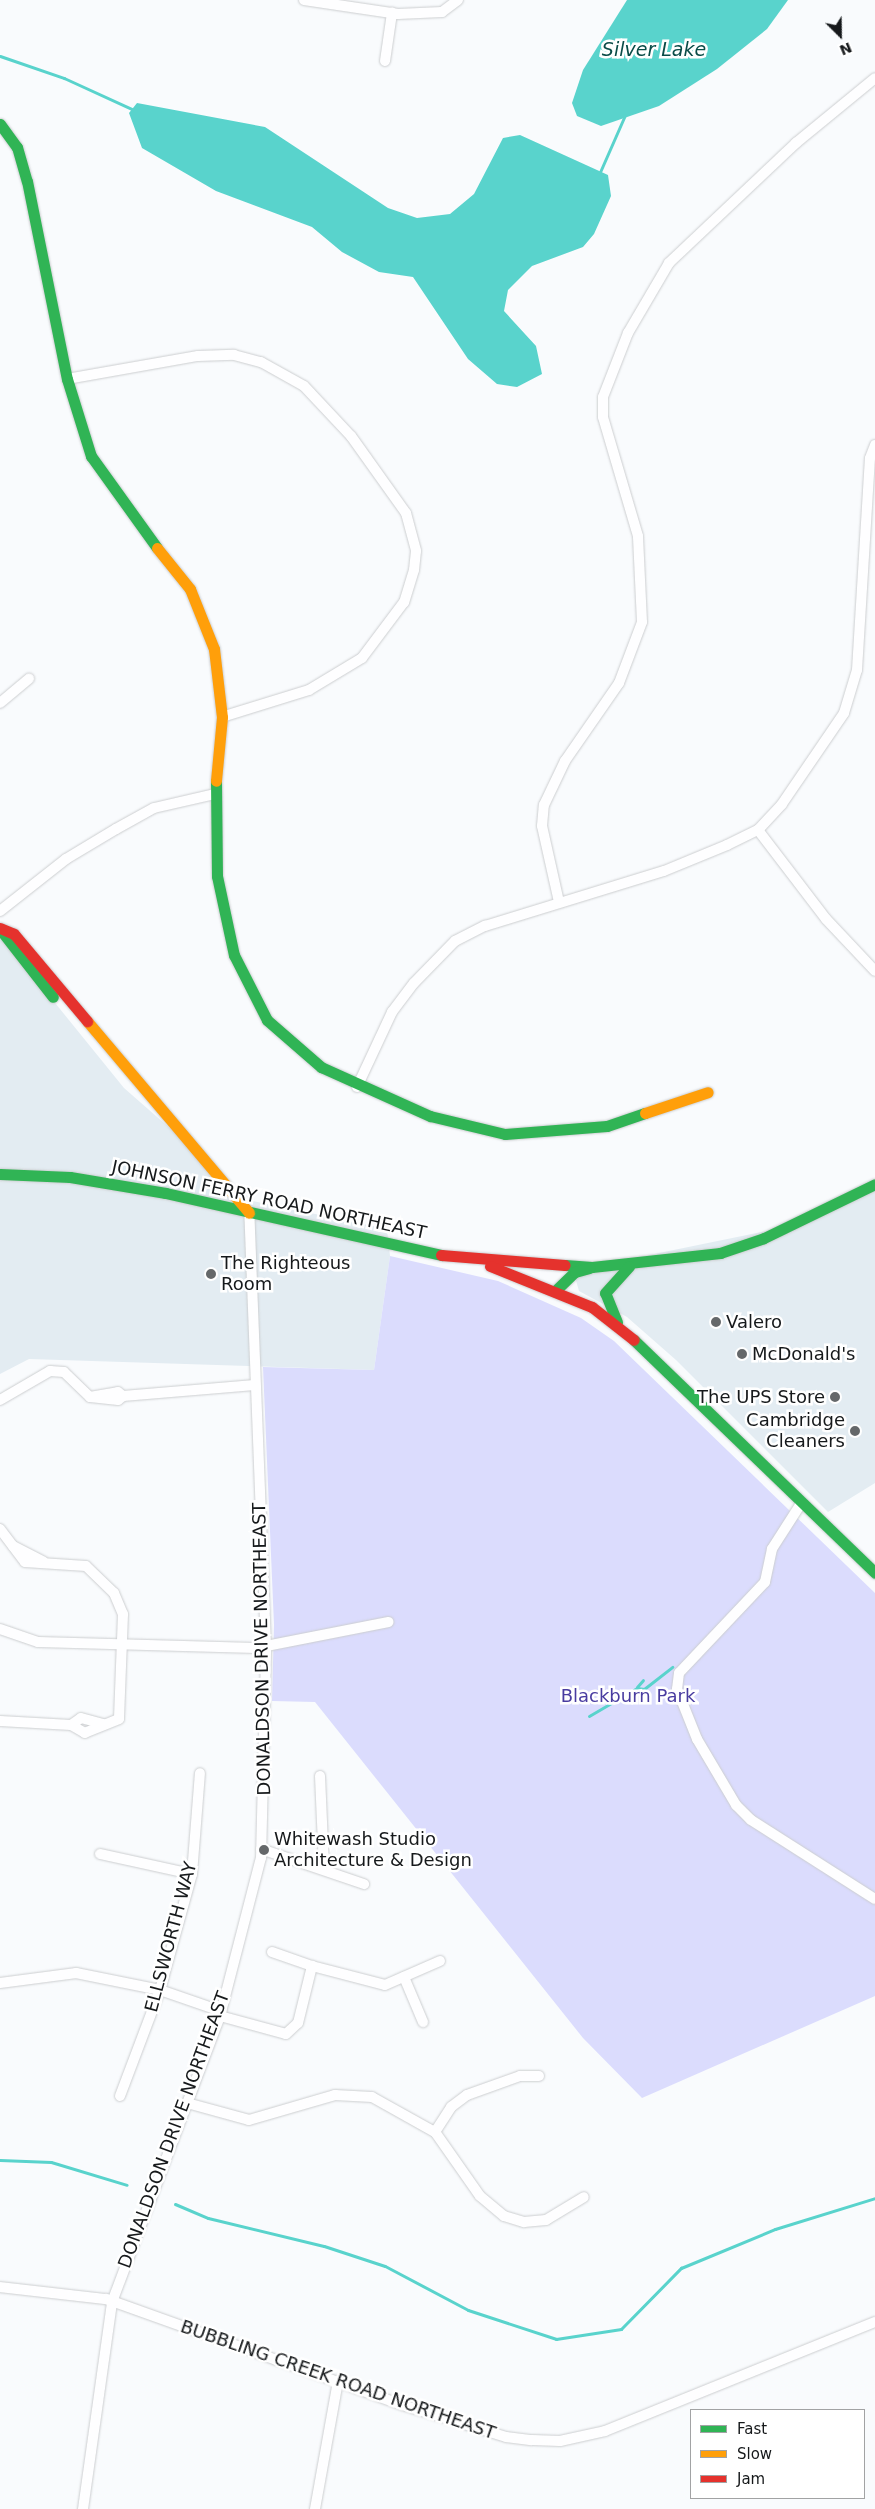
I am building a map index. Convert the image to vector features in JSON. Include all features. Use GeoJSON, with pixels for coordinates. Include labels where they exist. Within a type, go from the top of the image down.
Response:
{"type":"FeatureCollection","features":[{"type":"Feature","properties":{"kind":"main road"},"geometry":{"type":"LineString","coordinates":[[0,124],[17,147],[27,181],[67,379],[92,456],[108,486],[190,589],[203,616],[220,678],[222,717],[215,794],[223,913],[251,994],[293,1045],[357,1087],[430,1116],[505,1134],[607,1126],[708,1092]]}},
{"type":"Feature","properties":{"kind":"main road"},"geometry":{"type":"LineString","coordinates":[[0,928],[164,1129],[210,1171],[248,1213]]}},
{"type":"Feature","properties":{"kind":"main road","name":"JOHNSON FERRY ROAD NORTHEAST"},"geometry":{"type":"LineString","coordinates":[[0,1174],[120,1185],[470,1260]]}},
{"type":"Feature","properties":{"kind":"main road"},"geometry":{"type":"LineString","coordinates":[[470,1260],[592,1267],[629,1266],[720,1253],[764,1238],[875,1184]]}},
{"type":"Feature","properties":{"kind":"main road"},"geometry":{"type":"LineString","coordinates":[[470,1260],[555,1291],[617,1323],[875,1573]]}},
{"type":"Feature","properties":{"kind":"main road"},"geometry":{"type":"LineString","coordinates":[[617,1323],[606,1293],[611,1281],[629,1266]]}},
{"type":"Feature","properties":{"kind":"main road"},"geometry":{"type":"LineString","coordinates":[[555,1291],[575,1272],[592,1267]]}},
{"type":"Feature","properties":{"kind":"street"},"geometry":{"type":"LineString","coordinates":[[304,0],[392,13],[442,12],[458,0]]}},
{"type":"Feature","properties":{"kind":"street"},"geometry":{"type":"LineString","coordinates":[[385,61],[392,13]]}},
{"type":"Feature","properties":{"kind":"street"},"geometry":{"type":"LineString","coordinates":[[558,902],[542,826],[544,805],[565,761],[618,683],[642,622],[643,564],[629,499],[603,416],[607,388],[628,333],[669,263],[796,143],[875,78]]}},
{"type":"Feature","properties":{"kind":"street"},"geometry":{"type":"LineString","coordinates":[[67,379],[198,356],[234,355],[261,362],[304,386],[351,436],[406,513],[416,551],[414,570],[404,602],[362,658],[309,690],[222,717]]}},
{"type":"Feature","properties":{"kind":"street"},"geometry":{"type":"LineString","coordinates":[[357,1087],[392,1012],[434,960],[455,941],[485,926],[558,902],[664,871],[758,830],[819,756],[844,713],[861,640],[870,458],[875,445]]}},
{"type":"Feature","properties":{"kind":"street"},"geometry":{"type":"LineString","coordinates":[[0,703],[29,679]]}},
{"type":"Feature","properties":{"kind":"street"},"geometry":{"type":"LineString","coordinates":[[0,911],[66,859],[154,808],[215,794]]}},
{"type":"Feature","properties":{"kind":"street"},"geometry":{"type":"LineString","coordinates":[[758,830],[818,909],[875,971]]}},
{"type":"Feature","properties":{"kind":"street","name":"DONALDSON DRIVE NORTHEAST"},"geometry":{"type":"LineString","coordinates":[[82,2509],[112,2302],[188,2103],[220,2013],[262,1848],[266,1647],[248,1213]]}},
{"type":"Feature","properties":{"kind":"street"},"geometry":{"type":"LineString","coordinates":[[0,1400],[50,1370],[64,1372],[90,1397],[255,1385]]}},
{"type":"Feature","properties":{"kind":"street"},"geometry":{"type":"LineString","coordinates":[[802,1502],[772,1549],[765,1582],[679,1673],[677,1688],[697,1739],[736,1805],[752,1820],[875,1899]]}},
{"type":"Feature","properties":{"kind":"street"},"geometry":{"type":"LineString","coordinates":[[0,1529],[13,1546],[43,1561],[86,1566],[114,1593],[123,1614],[119,1719],[85,1733],[71,1725],[0,1722]]}},
{"type":"Feature","properties":{"kind":"street"},"geometry":{"type":"LineString","coordinates":[[0,1629],[38,1642],[266,1647],[388,1622]]}},
{"type":"Feature","properties":{"kind":"street"},"geometry":{"type":"LineString","coordinates":[[71,1725],[81,1718],[104,1724]]}},
{"type":"Feature","properties":{"kind":"street","name":"ELLSWORTH WAY"},"geometry":{"type":"LineString","coordinates":[[120,2096],[160,1990],[192,1874],[200,1773]]}},
{"type":"Feature","properties":{"kind":"street"},"geometry":{"type":"LineString","coordinates":[[320,1776],[324,1869]]}},
{"type":"Feature","properties":{"kind":"street"},"geometry":{"type":"LineString","coordinates":[[262,1848],[364,1884]]}},
{"type":"Feature","properties":{"kind":"street"},"geometry":{"type":"LineString","coordinates":[[100,1854],[192,1874]]}},
{"type":"Feature","properties":{"kind":"street"},"geometry":{"type":"LineString","coordinates":[[272,1952],[312,1966],[386,1985],[440,1961]]}},
{"type":"Feature","properties":{"kind":"street"},"geometry":{"type":"LineString","coordinates":[[0,1984],[76,1973],[160,1990],[220,2013],[286,2034],[298,2023],[312,1966]]}},
{"type":"Feature","properties":{"kind":"street"},"geometry":{"type":"LineString","coordinates":[[404,1977],[423,2022]]}},
{"type":"Feature","properties":{"kind":"street"},"geometry":{"type":"LineString","coordinates":[[435,2132],[451,2107],[467,2096],[520,2076],[539,2076]]}},
{"type":"Feature","properties":{"kind":"street"},"geometry":{"type":"LineString","coordinates":[[188,2103],[248,2120],[307,2100],[353,2094],[372,2097],[435,2132],[480,2196],[504,2216],[524,2222],[546,2220],[584,2197]]}},
{"type":"Feature","properties":{"kind":"street","name":"BUBBLING CREEK ROAD NORTHEAST"},"geometry":{"type":"LineString","coordinates":[[0,2286],[112,2302],[506,2437],[560,2440],[604,2431],[697,2397],[875,2322]]}},
{"type":"Feature","properties":{"kind":"street"},"geometry":{"type":"LineString","coordinates":[[315,2509],[338,2381]]}},
{"type":"Feature","properties":{"kind":"shaded area"},"geometry":{"type":"Polygon","coordinates":[[[0,935],[124,1088],[253,1201],[387,1229],[390,1256],[374,1370],[29,1359],[0,1374],[0,935]]]}},
{"type":"Feature","properties":{"kind":"shaded area"},"geometry":{"type":"Polygon","coordinates":[[[875,1179],[875,1483],[828,1512],[676,1360],[627,1317],[579,1291],[571,1263],[620,1261],[767,1231],[875,1179]]]}},
{"type":"Feature","properties":{"kind":"green space","name":"Blackburn Park"},"geometry":{"type":"Polygon","coordinates":[[[390,1256],[498,1281],[581,1318],[614,1341],[875,1593],[875,1996],[642,2098],[583,2038],[315,1702],[272,1701],[274,1625],[263,1367],[374,1370],[390,1256]]]}},
{"type":"Feature","properties":{"kind":"water","name":"Silver Lake"},"geometry":{"type":"Polygon","coordinates":[[[627,0],[788,0],[767,29],[717,69],[659,106],[601,126],[577,116],[572,103],[583,70],[627,0]]]}},
{"type":"Feature","properties":{"kind":"water"},"geometry":{"type":"Polygon","coordinates":[[[137,103],[265,127],[388,208],[417,218],[450,214],[474,194],[503,138],[520,135],[608,175],[611,196],[594,234],[583,247],[532,266],[508,290],[504,311],[536,346],[542,374],[517,387],[497,384],[468,359],[413,277],[379,272],[342,252],[312,227],[216,191],[142,148],[129,113],[137,103]]]}},
{"type":"Feature","properties":{"kind":"waterway"},"geometry":{"type":"LineString","coordinates":[[0,56],[64,78],[136,111]]}},
{"type":"Feature","properties":{"kind":"waterway"},"geometry":{"type":"LineString","coordinates":[[600,172],[625,115]]}},
{"type":"Feature","properties":{"kind":"waterway"},"geometry":{"type":"LineString","coordinates":[[589,1716],[637,1688],[644,1689],[672,1667]]}},
{"type":"Feature","properties":{"kind":"waterway"},"geometry":{"type":"LineString","coordinates":[[637,1687],[643,1680]]}},
{"type":"Feature","properties":{"kind":"waterway"},"geometry":{"type":"LineString","coordinates":[[0,2160],[51,2162],[127,2185]]}},
{"type":"Feature","properties":{"kind":"waterway"},"geometry":{"type":"LineString","coordinates":[[175,2204],[208,2218],[324,2246],[385,2266],[468,2310],[556,2339],[621,2329],[681,2268],[775,2229],[875,2198]]}},
{"type":"Feature","properties":{"kind":"traffic: fast"},"geometry":{"type":"LineString","coordinates":[[0,124],[17,147],[27,181],[67,379],[91,456],[157,548]]}},
{"type":"Feature","properties":{"kind":"traffic: fast"},"geometry":{"type":"LineString","coordinates":[[216,781],[217,876],[234,955],[267,1020],[321,1067],[430,1116],[505,1134],[607,1126],[645,1113]]}},
{"type":"Feature","properties":{"kind":"traffic: fast"},"geometry":{"type":"LineString","coordinates":[[0,929],[53,997]]}},
{"type":"Feature","properties":{"kind":"traffic: fast"},"geometry":{"type":"LineString","coordinates":[[0,1174],[70,1177],[166,1193],[441,1255]]}},
{"type":"Feature","properties":{"kind":"traffic: fast"},"geometry":{"type":"LineString","coordinates":[[565,1265],[592,1267],[720,1253],[764,1238],[875,1184]]}},
{"type":"Feature","properties":{"kind":"traffic: fast"},"geometry":{"type":"LineString","coordinates":[[617,1322],[605,1293],[629,1266]]}},
{"type":"Feature","properties":{"kind":"traffic: fast"},"geometry":{"type":"LineString","coordinates":[[555,1291],[575,1272],[589,1268]]}},
{"type":"Feature","properties":{"kind":"traffic: fast"},"geometry":{"type":"LineString","coordinates":[[634,1340],[875,1573]]}},
{"type":"Feature","properties":{"kind":"traffic: slow"},"geometry":{"type":"LineString","coordinates":[[157,548],[190,589],[214,649],[222,717],[216,781]]}},
{"type":"Feature","properties":{"kind":"traffic: slow"},"geometry":{"type":"LineString","coordinates":[[87,1021],[249,1213]]}},
{"type":"Feature","properties":{"kind":"traffic: slow"},"geometry":{"type":"LineString","coordinates":[[645,1113],[708,1092]]}},
{"type":"Feature","properties":{"kind":"traffic: jam"},"geometry":{"type":"LineString","coordinates":[[0,928],[14,934],[87,1021]]}},
{"type":"Feature","properties":{"kind":"traffic: jam"},"geometry":{"type":"LineString","coordinates":[[441,1255],[565,1265]]}},
{"type":"Feature","properties":{"kind":"traffic: jam"},"geometry":{"type":"LineString","coordinates":[[490,1266],[592,1307],[634,1340]]}},
{"type":"Feature","properties":{"kind":"place","name":"The Righteous Room"},"geometry":{"type":"Point","coordinates":[211,1274]}},
{"type":"Feature","properties":{"kind":"place","name":"Valero"},"geometry":{"type":"Point","coordinates":[716,1322]}},
{"type":"Feature","properties":{"kind":"place","name":"McDonald's"},"geometry":{"type":"Point","coordinates":[742,1354]}},
{"type":"Feature","properties":{"kind":"place","name":"The UPS Store"},"geometry":{"type":"Point","coordinates":[835,1397]}},
{"type":"Feature","properties":{"kind":"place","name":"Cambridge Cleaners"},"geometry":{"type":"Point","coordinates":[855,1431]}},
{"type":"Feature","properties":{"kind":"place","name":"Whitewash Studio Architecture & Design"},"geometry":{"type":"Point","coordinates":[264,1850]}}]}
